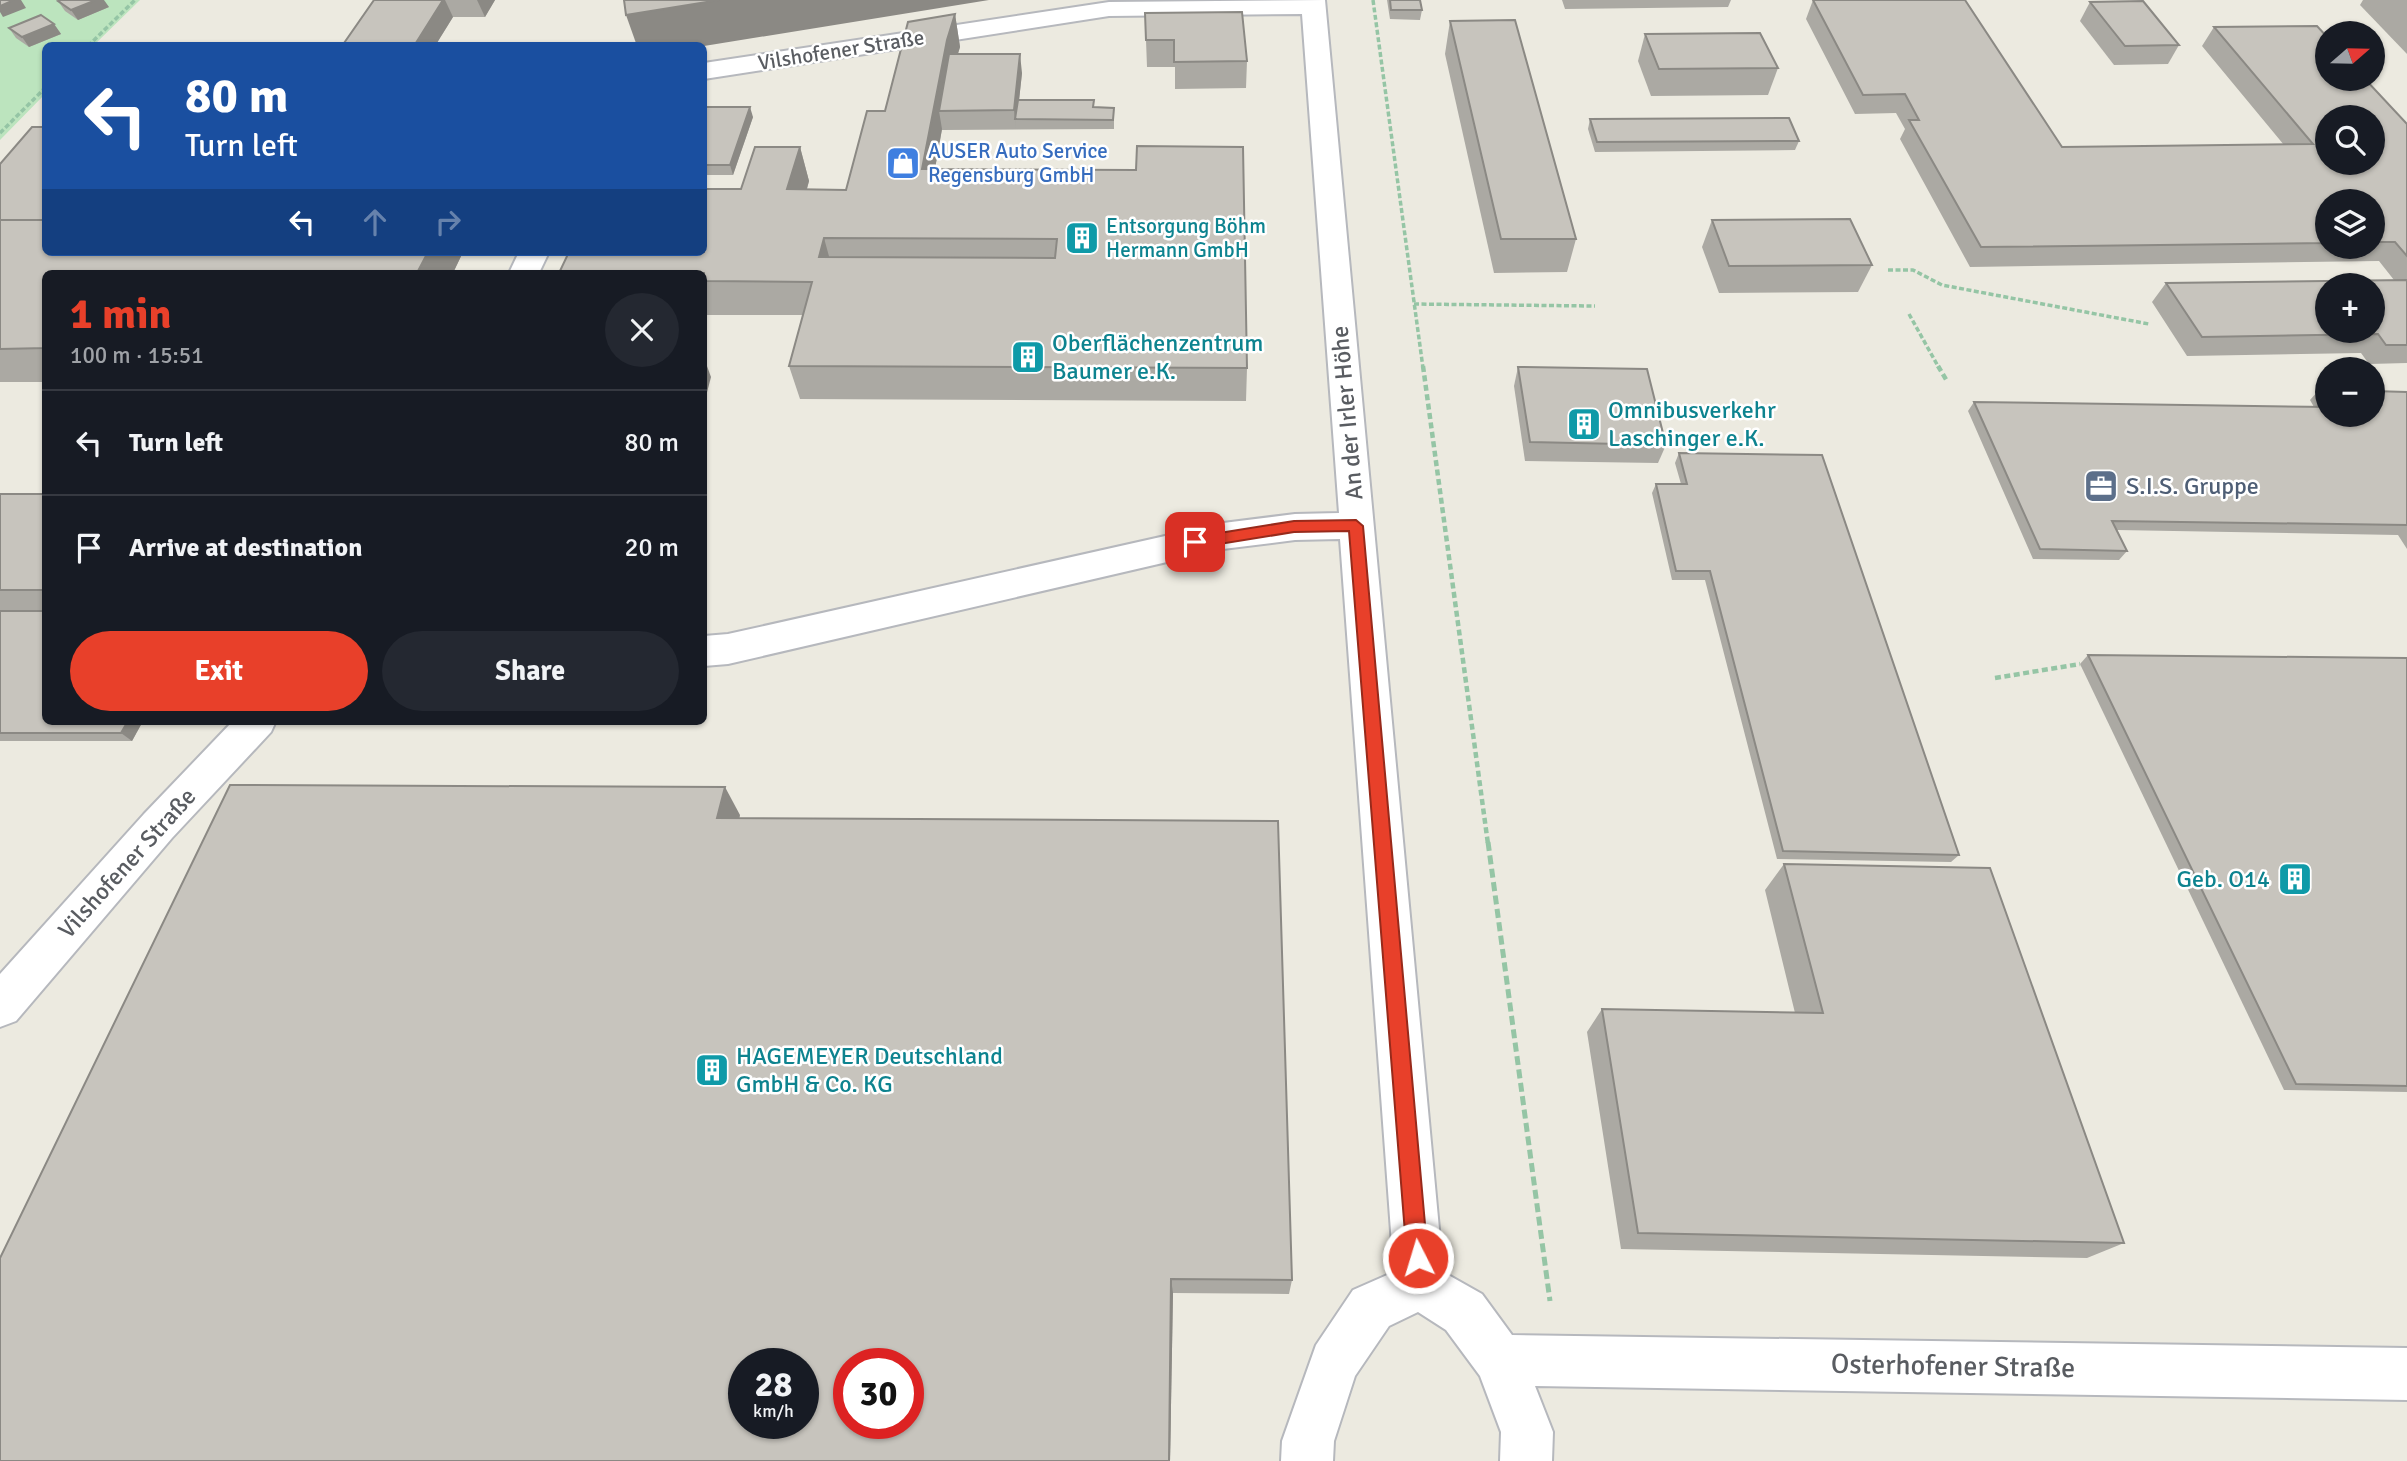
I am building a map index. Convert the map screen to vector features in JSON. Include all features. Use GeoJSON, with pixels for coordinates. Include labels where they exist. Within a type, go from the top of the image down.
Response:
{"type":"FeatureCollection","features":[{"type":"Feature","properties":{"kind":"street","name":"Vilshofener Straße"},"geometry":{"type":"LineString","coordinates":[[707,71],[1109,9],[1313,4]]}},
{"type":"Feature","properties":{"kind":"street","name":"An der Irler Höhe"},"geometry":{"type":"LineString","coordinates":[[1313,4],[1420,1286]]}},
{"type":"Feature","properties":{"kind":"street"},"geometry":{"type":"LineString","coordinates":[[707,651],[728,649],[1223,536],[1294,527],[1356,526]]}},
{"type":"Feature","properties":{"kind":"street","name":"Vilshofener Straße"},"geometry":{"type":"LineString","coordinates":[[0,1006],[158,825],[253,725]]}},
{"type":"Feature","properties":{"kind":"street"},"geometry":{"type":"LineString","coordinates":[[1307,1461],[1308,1441],[1334,1363],[1371,1308],[1420,1286],[1464,1312],[1500,1360],[1527,1432],[1526,1461]]}},
{"type":"Feature","properties":{"kind":"street","name":"Osterhofener Straße"},"geometry":{"type":"LineString","coordinates":[[1500,1360],[2407,1374]]}},
{"type":"Feature","properties":{"kind":"path"},"geometry":{"type":"LineString","coordinates":[[92,42],[135,0]]}},
{"type":"Feature","properties":{"kind":"path"},"geometry":{"type":"LineString","coordinates":[[1373,0],[1558,1361]]}},
{"type":"Feature","properties":{"kind":"path"},"geometry":{"type":"LineString","coordinates":[[2,129],[42,91]]}},
{"type":"Feature","properties":{"kind":"path"},"geometry":{"type":"LineString","coordinates":[[1888,270],[1913,270],[1942,285],[2149,324]]}},
{"type":"Feature","properties":{"kind":"path"},"geometry":{"type":"LineString","coordinates":[[1414,304],[1595,306]]}},
{"type":"Feature","properties":{"kind":"path"},"geometry":{"type":"LineString","coordinates":[[1909,314],[1947,381]]}},
{"type":"Feature","properties":{"kind":"path"},"geometry":{"type":"LineString","coordinates":[[1995,678],[2080,664]]}},
{"type":"Feature","properties":{"kind":"green space"},"geometry":{"type":"Polygon","coordinates":[[[0,0],[140,0],[97,42],[42,42],[42,97],[0,140],[0,0]]]}},
{"type":"Feature","properties":{"kind":"building"},"geometry":{"type":"Polygon","coordinates":[[[0,0],[14,0],[0,6],[0,0]]]}},
{"type":"Feature","properties":{"kind":"building"},"geometry":{"type":"Polygon","coordinates":[[[96,0],[71,10],[58,1],[96,0]]]}},
{"type":"Feature","properties":{"kind":"building"},"geometry":{"type":"Polygon","coordinates":[[[374,0],[443,0],[417,42],[345,42],[374,0]]]}},
{"type":"Feature","properties":{"kind":"building"},"geometry":{"type":"Polygon","coordinates":[[[624,0],[719,0],[626,15],[624,0]]]}},
{"type":"Feature","properties":{"kind":"building"},"geometry":{"type":"Polygon","coordinates":[[[1390,0],[1420,0],[1422,10],[1391,10],[1390,0]]]}},
{"type":"Feature","properties":{"kind":"building"},"geometry":{"type":"Polygon","coordinates":[[[1813,0],[1965,0],[2062,147],[2313,144],[2214,27],[2315,26],[2315,91],[2376,91],[2407,124],[2407,256],[2395,242],[2385,242],[2385,189],[2315,189],[2315,243],[1981,247],[1909,120],[1919,120],[1905,94],[1863,95],[1813,0]]]}},
{"type":"Feature","properties":{"kind":"building"},"geometry":{"type":"Polygon","coordinates":[[[2143,1],[2179,45],[2125,46],[2090,2],[2143,1]]]}},
{"type":"Feature","properties":{"kind":"building"},"geometry":{"type":"Polygon","coordinates":[[[1242,12],[1247,61],[1174,62],[1174,40],[1146,40],[1145,13],[1242,12]]]}},
{"type":"Feature","properties":{"kind":"building"},"geometry":{"type":"Polygon","coordinates":[[[955,14],[947,40],[922,169],[1136,170],[1137,146],[1243,147],[1247,368],[789,366],[812,282],[707,281],[707,270],[560,270],[567,256],[707,256],[707,189],[741,189],[755,147],[800,147],[787,189],[846,190],[867,111],[885,111],[908,22],[955,14]],[[824,238],[819,257],[1055,258],[1057,239],[824,238]]]}},
{"type":"Feature","properties":{"kind":"building"},"geometry":{"type":"Polygon","coordinates":[[[41,15],[54,24],[22,37],[9,28],[41,15]]]}},
{"type":"Feature","properties":{"kind":"building"},"geometry":{"type":"Polygon","coordinates":[[[1515,20],[1576,239],[1501,239],[1450,21],[1515,20]]]}},
{"type":"Feature","properties":{"kind":"building"},"geometry":{"type":"Polygon","coordinates":[[[1760,33],[1778,68],[1659,69],[1645,34],[1760,33]]]}},
{"type":"Feature","properties":{"kind":"building"},"geometry":{"type":"Polygon","coordinates":[[[949,54],[1020,54],[1014,110],[939,111],[949,54]]]}},
{"type":"Feature","properties":{"kind":"building"},"geometry":{"type":"Polygon","coordinates":[[[1018,100],[1094,100],[1093,107],[1114,108],[1113,120],[1015,119],[1018,100]]]}},
{"type":"Feature","properties":{"kind":"building"},"geometry":{"type":"Polygon","coordinates":[[[707,107],[750,107],[730,165],[707,165],[707,107]]]}},
{"type":"Feature","properties":{"kind":"building"},"geometry":{"type":"Polygon","coordinates":[[[1789,118],[1799,141],[1597,142],[1590,119],[1789,118]]]}},
{"type":"Feature","properties":{"kind":"building"},"geometry":{"type":"Polygon","coordinates":[[[32,127],[42,127],[42,220],[0,220],[0,164],[32,127]]]}},
{"type":"Feature","properties":{"kind":"building"},"geometry":{"type":"Polygon","coordinates":[[[1850,219],[1872,265],[1729,266],[1712,220],[1850,219]]]}},
{"type":"Feature","properties":{"kind":"building"},"geometry":{"type":"Polygon","coordinates":[[[0,220],[42,220],[42,256],[426,256],[419,270],[42,270],[42,348],[0,349],[0,220]]]}},
{"type":"Feature","properties":{"kind":"building"},"geometry":{"type":"Polygon","coordinates":[[[2385,280],[2407,280],[2407,345],[2386,345],[2385,280]]]}},
{"type":"Feature","properties":{"kind":"building"},"geometry":{"type":"Polygon","coordinates":[[[2315,281],[2315,335],[2202,337],[2166,283],[2315,281]]]}},
{"type":"Feature","properties":{"kind":"building","name":"Omnibusverkehr Laschinger e.K."},"geometry":{"type":"Polygon","coordinates":[[[1518,367],[1647,369],[1666,445],[1530,442],[1518,367]]]}},
{"type":"Feature","properties":{"kind":"building"},"geometry":{"type":"Polygon","coordinates":[[[2385,391],[2407,392],[2407,525],[2112,521],[2127,551],[2040,549],[1974,402],[2315,407],[2315,427],[2385,427],[2385,391]]]}},
{"type":"Feature","properties":{"kind":"building"},"geometry":{"type":"Polygon","coordinates":[[[1679,453],[1822,455],[1959,855],[1783,851],[1710,571],[1676,571],[1656,484],[1687,484],[1679,453]]]}},
{"type":"Feature","properties":{"kind":"building"},"geometry":{"type":"Polygon","coordinates":[[[0,494],[42,494],[42,590],[0,590],[0,494]]]}},
{"type":"Feature","properties":{"kind":"building"},"geometry":{"type":"Polygon","coordinates":[[[0,611],[42,611],[42,725],[126,725],[121,733],[0,733],[0,611]]]}},
{"type":"Feature","properties":{"kind":"building","name":"Geb. O14"},"geometry":{"type":"Polygon","coordinates":[[[2088,655],[2407,658],[2407,1086],[2296,1084],[2088,655]]]}},
{"type":"Feature","properties":{"kind":"building","name":"HAGEMEYER Deutschland GmbH & Co. KG"},"geometry":{"type":"Polygon","coordinates":[[[230,785],[725,787],[717,818],[1278,821],[1292,1280],[1171,1279],[1169,1461],[0,1461],[0,1258],[230,785]]]}},
{"type":"Feature","properties":{"kind":"building"},"geometry":{"type":"Polygon","coordinates":[[[1784,864],[1990,868],[2124,1243],[1638,1233],[1602,1009],[1823,1013],[1784,864]]]}},
{"type":"Feature","properties":{"kind":"place","name":"AUSER Auto Service Regensburg GmbH"},"geometry":{"type":"Point","coordinates":[903,163]}},
{"type":"Feature","properties":{"kind":"place","name":"Entsorgung Böhm Hermann GmbH"},"geometry":{"type":"Point","coordinates":[1082,238]}},
{"type":"Feature","properties":{"kind":"place","name":"Oberflächenzentrum Baumer e.K."},"geometry":{"type":"Point","coordinates":[1028,357]}},
{"type":"Feature","properties":{"kind":"place","name":"Omnibusverkehr Laschinger e.K."},"geometry":{"type":"Point","coordinates":[1584,424]}},
{"type":"Feature","properties":{"kind":"place","name":"S.I.S. Gruppe"},"geometry":{"type":"Point","coordinates":[2101,486]}},
{"type":"Feature","properties":{"kind":"place","name":"Geb. O14"},"geometry":{"type":"Point","coordinates":[2295,879]}},
{"type":"Feature","properties":{"kind":"place","name":"HAGEMEYER Deutschland GmbH & Co. KG"},"geometry":{"type":"Point","coordinates":[712,1070]}},
{"type":"Feature","properties":{"kind":"route"},"geometry":{"type":"LineString","coordinates":[[1195,542],[1294,527],[1356,526],[1418,1258]]}}]}
